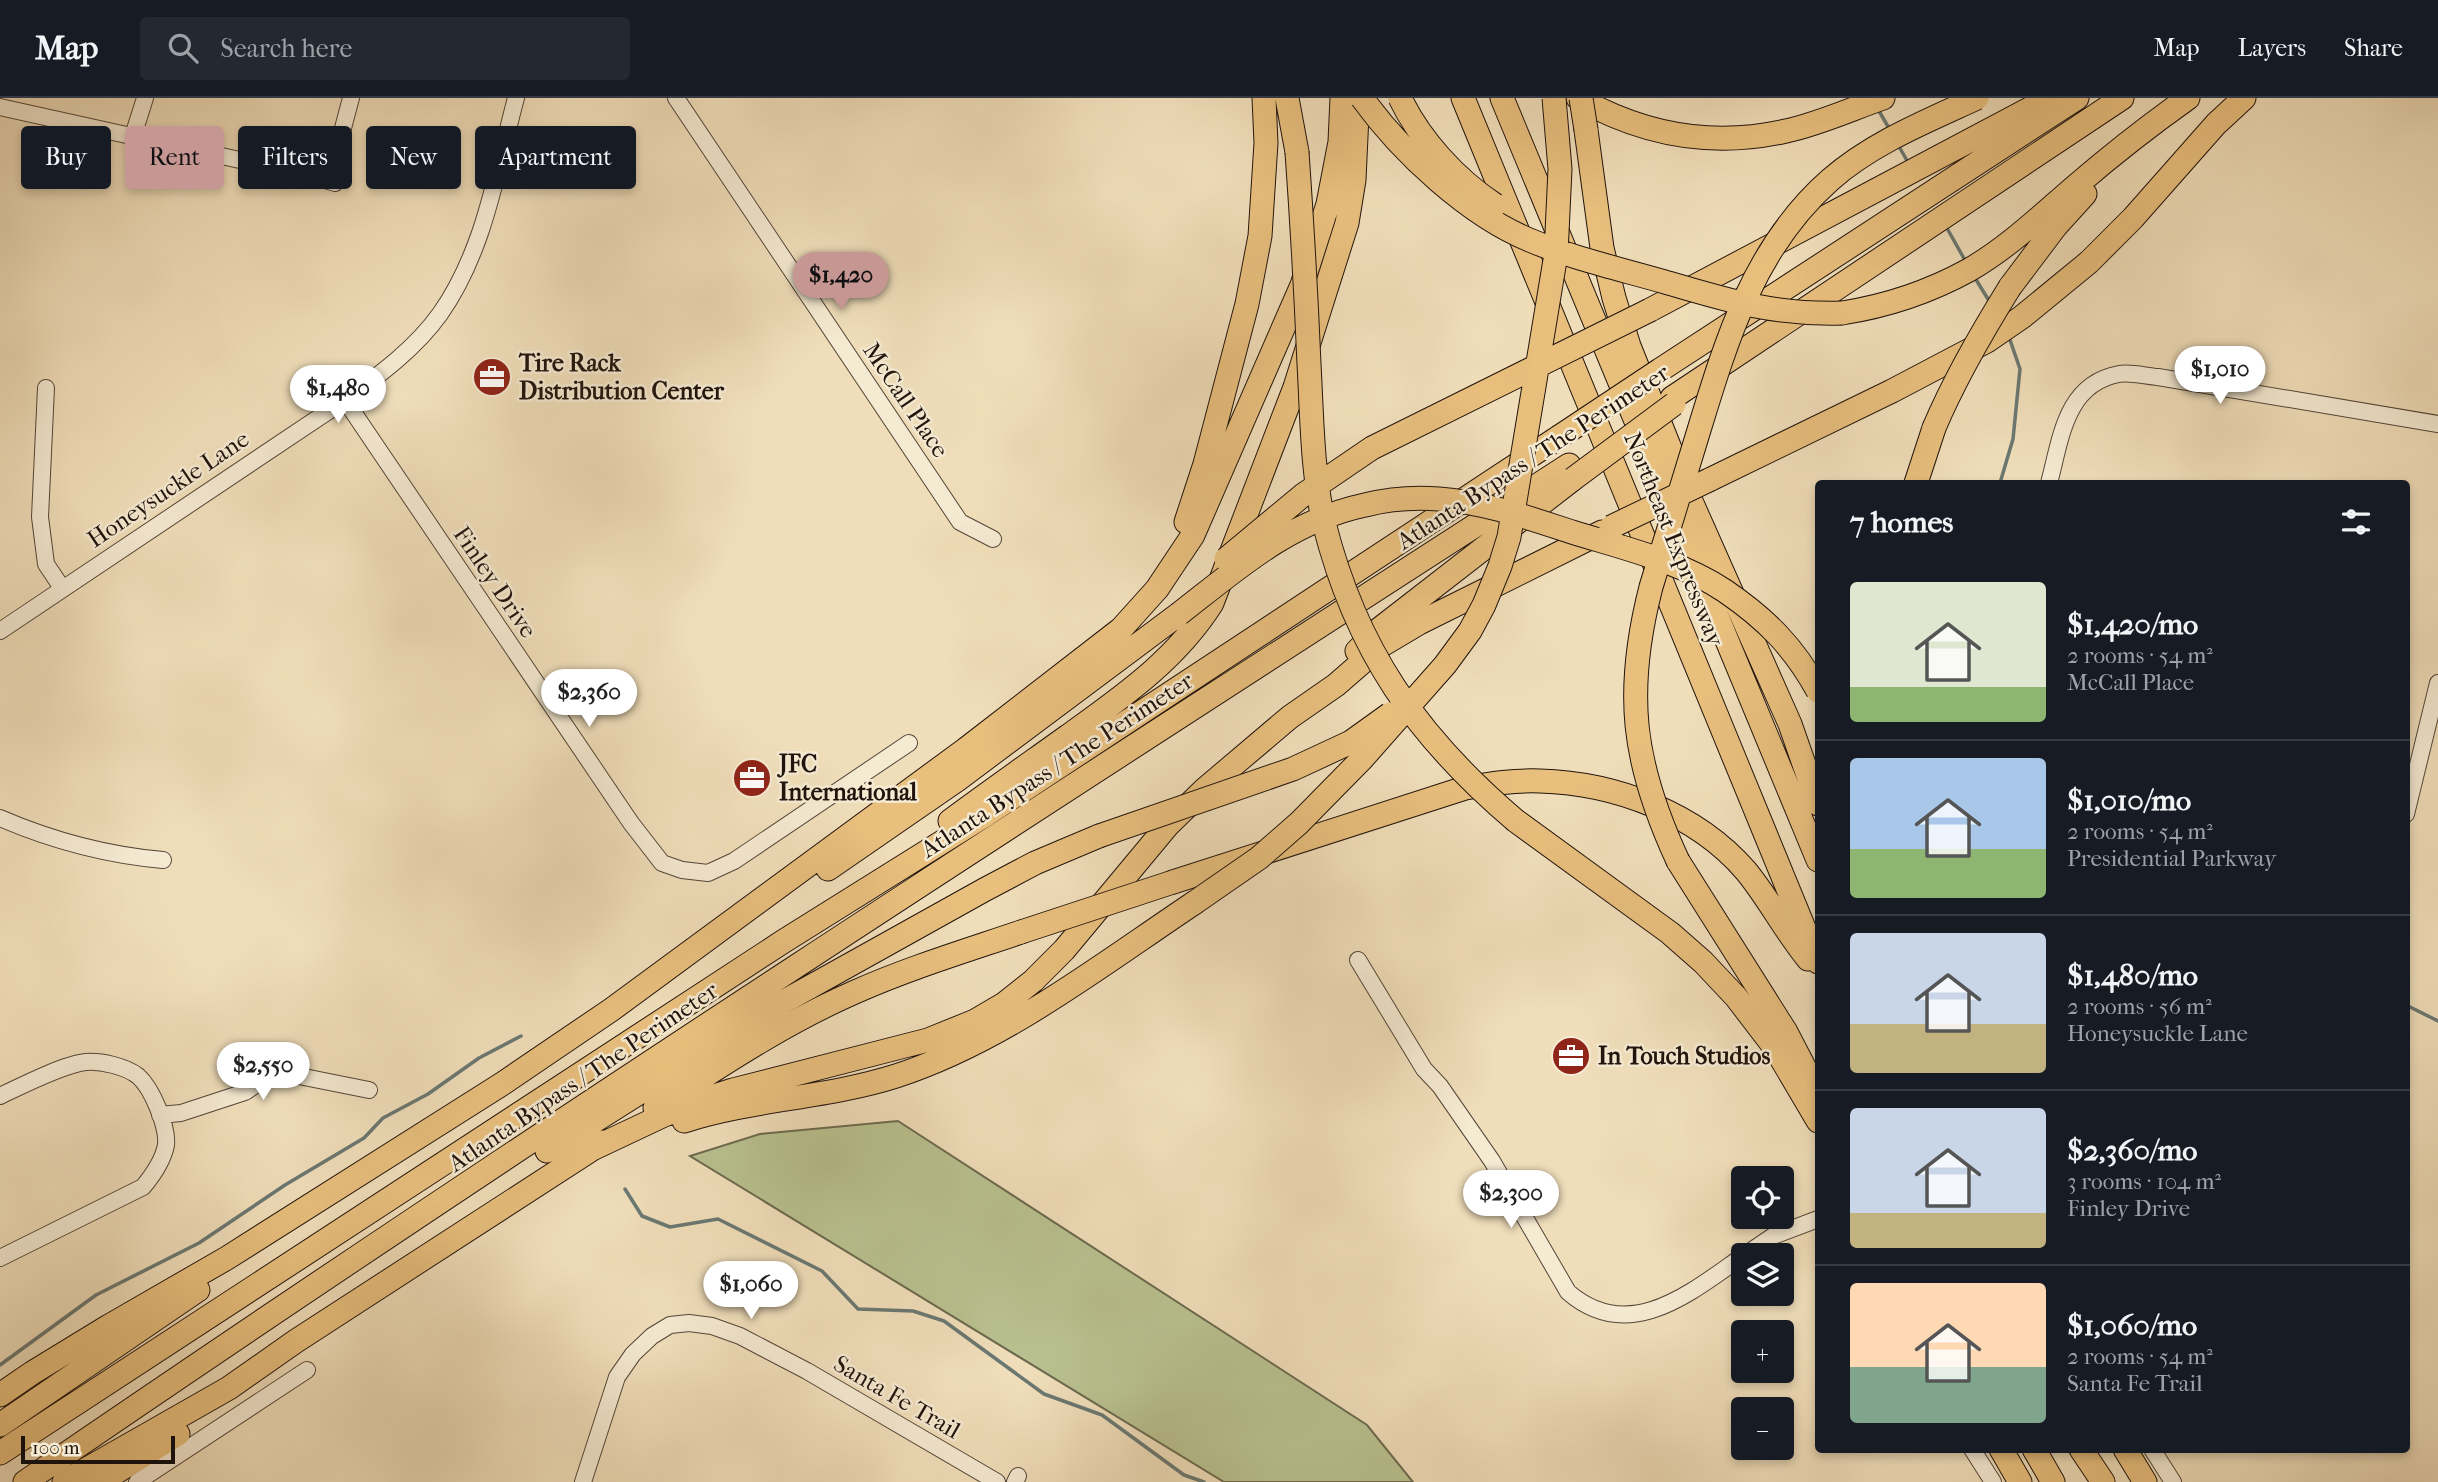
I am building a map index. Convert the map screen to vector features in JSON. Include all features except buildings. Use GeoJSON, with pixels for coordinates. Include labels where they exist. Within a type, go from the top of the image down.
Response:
{"type":"FeatureCollection","features":[{"type":"Feature","properties":{"kind":"highway"},"geometry":{"type":"LineString","coordinates":[[1075,665],[1119,621],[1155,577],[1186,521],[1205,464],[1247,304],[1260,236],[1266,143],[1264,98]]}},
{"type":"Feature","properties":{"kind":"highway"},"geometry":{"type":"LineString","coordinates":[[1287,98],[1297,152],[1317,483],[1324,521],[1343,585],[1370,647],[1403,703],[1441,751],[1476,787],[1516,821],[1670,933],[1703,962],[1736,997],[1775,1048],[1815,1116]]}},
{"type":"Feature","properties":{"kind":"highway"},"geometry":{"type":"LineString","coordinates":[[0,1395],[32,1373],[227,1258],[502,1084],[611,1010],[955,757],[1121,629],[1157,589],[1193,535],[1303,285],[1328,204],[1340,142],[1342,98]]}},
{"type":"Feature","properties":{"kind":"highway"},"geometry":{"type":"LineString","coordinates":[[784,941],[1126,694],[1175,651],[1198,625],[1212,603],[1295,387],[1347,223],[1354,180],[1357,109],[1355,98]]}},
{"type":"Feature","properties":{"kind":"highway"},"geometry":{"type":"LineString","coordinates":[[1362,98],[1379,121],[1443,185],[1504,227],[1529,240],[1568,255],[1749,306],[1809,314],[1863,310],[1902,299],[1933,288],[1972,268],[1998,251],[2104,162],[2188,98]]}},
{"type":"Feature","properties":{"kind":"highway"},"geometry":{"type":"LineString","coordinates":[[1400,98],[1430,144],[1452,170],[1485,198],[1548,237],[1665,283]]}},
{"type":"Feature","properties":{"kind":"highway","name":"Northeast Expressway"},"geometry":{"type":"LineString","coordinates":[[1463,98],[1815,955]]}},
{"type":"Feature","properties":{"kind":"highway","name":"Northeast Expressway"},"geometry":{"type":"LineString","coordinates":[[1502,98],[1815,853]]}},
{"type":"Feature","properties":{"kind":"highway"},"geometry":{"type":"LineString","coordinates":[[543,1182],[610,1149],[693,1118],[836,1091],[895,1076],[932,1063],[1014,1022],[1254,863],[1362,759],[1451,656],[1479,613],[1500,566],[1509,537],[1556,254],[1560,169],[1553,98]]}},
{"type":"Feature","properties":{"kind":"highway"},"geometry":{"type":"LineString","coordinates":[[1579,98],[1608,115],[1647,129],[1697,138],[1731,139],[1786,131],[1883,98]]}},
{"type":"Feature","properties":{"kind":"highway"},"geometry":{"type":"LineString","coordinates":[[1579,98],[1602,248],[1629,346],[1691,501],[1790,724],[1815,795]]}},
{"type":"Feature","properties":{"kind":"highway"},"geometry":{"type":"LineString","coordinates":[[1815,1088],[1786,1032],[1678,861],[1660,822],[1643,770],[1635,714],[1636,661],[1641,623],[1720,360],[1735,318],[1765,257],[1792,219],[1831,180],[1860,158],[1898,135],[1978,98]]}},
{"type":"Feature","properties":{"kind":"highway"},"geometry":{"type":"LineString","coordinates":[[1178,607],[1303,495],[1372,448],[1650,310],[2050,98]]}},
{"type":"Feature","properties":{"kind":"highway","name":"Atlanta Bypass / The Perimeter"},"geometry":{"type":"LineString","coordinates":[[0,1452],[784,941],[987,814],[2077,98]]}},
{"type":"Feature","properties":{"kind":"highway","name":"Atlanta Bypass / The Perimeter"},"geometry":{"type":"LineString","coordinates":[[25,1482],[396,1232],[1155,732],[1571,472],[1770,334],[2122,98]]}},
{"type":"Feature","properties":{"kind":"highway"},"geometry":{"type":"LineString","coordinates":[[1917,480],[1934,428],[1965,362],[2010,286],[2056,226],[2094,184],[2188,98]]}},
{"type":"Feature","properties":{"kind":"highway"},"geometry":{"type":"LineString","coordinates":[[1290,717],[1336,685],[1382,645],[1419,623],[1892,391],[1987,341],[2090,262],[2216,124],[2244,98]]}},
{"type":"Feature","properties":{"kind":"highway"},"geometry":{"type":"LineString","coordinates":[[590,1150],[699,1101],[928,1040],[975,1021],[1004,1004],[1065,950],[1168,825],[1205,789],[1290,717],[1377,631],[1571,472]]}},
{"type":"Feature","properties":{"kind":"highway"},"geometry":{"type":"LineString","coordinates":[[611,1010],[738,931],[957,780],[1038,718],[1080,679],[1269,544],[1312,522],[1344,510],[1400,499],[1456,501],[1530,519],[1686,570],[1723,590],[1760,616],[1785,640],[1815,686]]}},
{"type":"Feature","properties":{"kind":"highway"},"geometry":{"type":"LineString","coordinates":[[396,1232],[536,1158],[783,1002],[1035,863],[1099,836],[1293,769],[1351,742],[1422,691]]}},
{"type":"Feature","properties":{"kind":"highway"},"geometry":{"type":"LineString","coordinates":[[64,1482],[229,1388],[590,1150],[772,1035],[853,993],[916,967],[1465,788],[1538,781],[1577,784],[1616,792],[1667,812],[1717,844],[1752,879],[1768,899],[1794,942],[1815,967]]}},
{"type":"Feature","properties":{"kind":"highway"},"geometry":{"type":"LineString","coordinates":[[0,1425],[300,1220],[392,1153]]}},
{"type":"Feature","properties":{"kind":"highway"},"geometry":{"type":"LineString","coordinates":[[100,1482],[246,1390],[296,1342]]}},
{"type":"Feature","properties":{"kind":"highway"},"geometry":{"type":"LineString","coordinates":[[2003,1453],[2020,1482]]}},
{"type":"Feature","properties":{"kind":"highway"},"geometry":{"type":"LineString","coordinates":[[2036,1453],[2053,1482]]}},
{"type":"Feature","properties":{"kind":"highway"},"geometry":{"type":"LineString","coordinates":[[2084,1453],[2103,1482]]}},
{"type":"Feature","properties":{"kind":"highway"},"geometry":{"type":"LineString","coordinates":[[2127,1453],[2145,1482]]}},
{"type":"Feature","properties":{"kind":"street"},"geometry":{"type":"LineString","coordinates":[[135,126],[145,98]]}},
{"type":"Feature","properties":{"kind":"street"},"geometry":{"type":"LineString","coordinates":[[224,156],[335,183],[338,147],[351,98]]}},
{"type":"Feature","properties":{"kind":"street","name":"Honeysuckle Lane"},"geometry":{"type":"LineString","coordinates":[[1,626],[345,400],[387,369],[424,333],[440,314],[468,266],[481,232],[516,98]]}},
{"type":"Feature","properties":{"kind":"street","name":"McCall Place"},"geometry":{"type":"LineString","coordinates":[[676,98],[960,522],[993,539]]}},
{"type":"Feature","properties":{"kind":"street"},"geometry":{"type":"LineString","coordinates":[[0,107],[125,134]]}},
{"type":"Feature","properties":{"kind":"street"},"geometry":{"type":"LineString","coordinates":[[2050,480],[2067,416],[2082,392],[2097,380],[2122,374],[2158,377],[2438,424]]}},
{"type":"Feature","properties":{"kind":"street"},"geometry":{"type":"LineString","coordinates":[[46,388],[40,517],[46,564],[62,588]]}},
{"type":"Feature","properties":{"kind":"street","name":"Finley Drive"},"geometry":{"type":"LineString","coordinates":[[345,400],[631,823],[662,863],[682,870],[708,873],[734,861],[909,743]]}},
{"type":"Feature","properties":{"kind":"street"},"geometry":{"type":"LineString","coordinates":[[2410,798],[2438,683]]}},
{"type":"Feature","properties":{"kind":"street"},"geometry":{"type":"LineString","coordinates":[[0,818],[24,829],[122,856],[163,860]]}},
{"type":"Feature","properties":{"kind":"street"},"geometry":{"type":"LineString","coordinates":[[1358,960],[1424,1069],[1440,1086],[1492,1161],[1568,1292],[1581,1304],[1597,1311],[1621,1316],[1655,1310],[1690,1293],[1731,1265]]}},
{"type":"Feature","properties":{"kind":"street"},"geometry":{"type":"LineString","coordinates":[[0,1096],[33,1080],[85,1062],[110,1064],[138,1076],[151,1094],[166,1127],[166,1144],[162,1159],[143,1187],[0,1258]]}},
{"type":"Feature","properties":{"kind":"street"},"geometry":{"type":"LineString","coordinates":[[160,1115],[181,1114],[245,1092],[268,1076],[294,1075],[369,1090]]}},
{"type":"Feature","properties":{"kind":"street"},"geometry":{"type":"LineString","coordinates":[[1763,1243],[1773,1236],[1815,1220]]}},
{"type":"Feature","properties":{"kind":"street","name":"Santa Fe Trail"},"geometry":{"type":"LineString","coordinates":[[583,1482],[617,1377],[632,1354],[652,1336],[670,1325],[689,1323],[712,1326],[740,1336],[807,1371],[997,1482]]}},
{"type":"Feature","properties":{"kind":"street"},"geometry":{"type":"LineString","coordinates":[[137,1482],[307,1370]]}},
{"type":"Feature","properties":{"kind":"street"},"geometry":{"type":"LineString","coordinates":[[1975,1453],[1993,1482]]}},
{"type":"Feature","properties":{"kind":"street"},"geometry":{"type":"LineString","coordinates":[[2154,1453],[2173,1482]]}},
{"type":"Feature","properties":{"kind":"green space"},"geometry":{"type":"Polygon","coordinates":[[[898,1121],[1367,1425],[1413,1482],[1224,1482],[690,1156],[760,1134],[898,1121]]]}},
{"type":"Feature","properties":{"kind":"waterway"},"geometry":{"type":"LineString","coordinates":[[1879,111],[1890,130]]}},
{"type":"Feature","properties":{"kind":"waterway"},"geometry":{"type":"LineString","coordinates":[[1897,143],[1909,164]]}},
{"type":"Feature","properties":{"kind":"waterway"},"geometry":{"type":"LineString","coordinates":[[1948,230],[1966,262]]}},
{"type":"Feature","properties":{"kind":"waterway"},"geometry":{"type":"LineString","coordinates":[[1975,278],[1991,304]]}},
{"type":"Feature","properties":{"kind":"waterway"},"geometry":{"type":"LineString","coordinates":[[2001,480],[2013,439],[2020,369],[2009,337]]}},
{"type":"Feature","properties":{"kind":"waterway"},"geometry":{"type":"LineString","coordinates":[[2410,1007],[2438,1021]]}},
{"type":"Feature","properties":{"kind":"waterway"},"geometry":{"type":"LineString","coordinates":[[0,1365],[96,1295],[199,1243],[285,1185],[364,1138],[383,1118],[428,1094],[479,1058],[521,1036]]}},
{"type":"Feature","properties":{"kind":"waterway"},"geometry":{"type":"LineString","coordinates":[[625,1189],[642,1216],[670,1227],[718,1219],[822,1271],[858,1309],[913,1311],[944,1321],[1044,1394],[1102,1415],[1184,1475],[1204,1482]]}},
{"type":"Feature","properties":{"kind":"place","name":"Tire Rack Distribution Center"},"geometry":{"type":"Point","coordinates":[492,377]}},
{"type":"Feature","properties":{"kind":"place","name":"JFC International"},"geometry":{"type":"Point","coordinates":[752,778]}},
{"type":"Feature","properties":{"kind":"place","name":"In Touch Studios"},"geometry":{"type":"Point","coordinates":[1571,1056]}}]}
